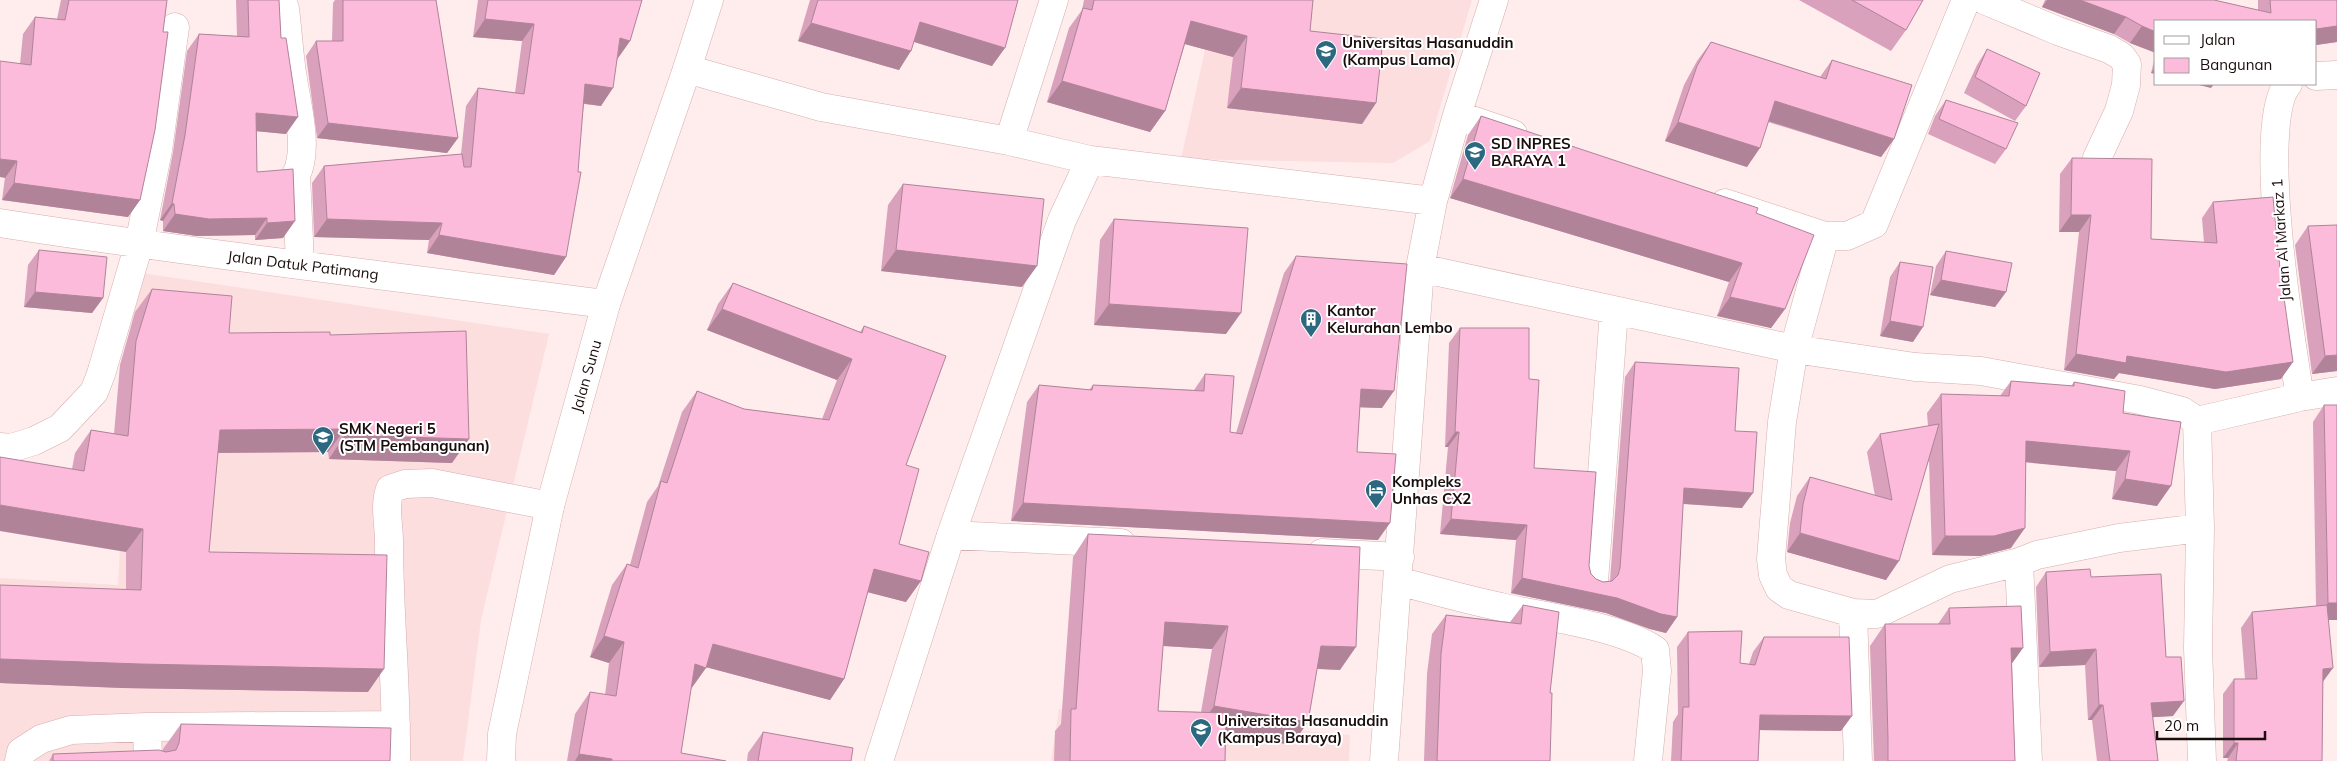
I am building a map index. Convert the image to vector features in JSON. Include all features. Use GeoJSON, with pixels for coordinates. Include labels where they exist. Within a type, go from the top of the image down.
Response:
{"type":"FeatureCollection","features":[{"type":"Feature","properties":{"kind":"street"},"geometry":{"type":"LineString","coordinates":[[282,0],[286,9],[300,128],[301,146],[299,169],[296,175],[300,263]]}},
{"type":"Feature","properties":{"kind":"street","name":"Jalan Sunu"},"geometry":{"type":"LineString","coordinates":[[501,761],[502,734],[550,506],[606,304],[709,0]]}},
{"type":"Feature","properties":{"kind":"street"},"geometry":{"type":"LineString","coordinates":[[1009,141],[1054,0]]}},
{"type":"Feature","properties":{"kind":"street"},"geometry":{"type":"LineString","coordinates":[[1384,761],[1420,268],[1433,201],[1457,115],[1494,0]]}},
{"type":"Feature","properties":{"kind":"street"},"geometry":{"type":"LineString","coordinates":[[1702,196],[1825,236],[1847,236],[1874,224],[1966,0]]}},
{"type":"Feature","properties":{"kind":"street"},"geometry":{"type":"LineString","coordinates":[[1992,2],[2121,56],[2126,64],[2126,85],[2119,111],[2097,158]]}},
{"type":"Feature","properties":{"kind":"street"},"geometry":{"type":"LineString","coordinates":[[0,448],[11,448],[34,441],[60,428],[94,392],[102,374],[139,244],[158,150],[175,27]]}},
{"type":"Feature","properties":{"kind":"street"},"geometry":{"type":"LineString","coordinates":[[687,69],[821,106],[1009,141],[1090,160],[1208,176],[1433,201]]}},
{"type":"Feature","properties":{"kind":"street"},"geometry":{"type":"LineString","coordinates":[[2317,76],[2337,75]]}},
{"type":"Feature","properties":{"kind":"street","name":"Jalan Al Markaz 1"},"geometry":{"type":"LineString","coordinates":[[2288,85],[2280,102],[2274,143],[2281,279],[2300,397]]}},
{"type":"Feature","properties":{"kind":"street"},"geometry":{"type":"LineString","coordinates":[[1457,115],[1532,140]]}},
{"type":"Feature","properties":{"kind":"street"},"geometry":{"type":"LineString","coordinates":[[879,761],[951,535],[1062,220],[1090,160]]}},
{"type":"Feature","properties":{"kind":"street","name":"Jalan Datuk Patimang"},"geometry":{"type":"LineString","coordinates":[[0,223],[139,244],[300,263],[606,304]]}},
{"type":"Feature","properties":{"kind":"street"},"geometry":{"type":"LineString","coordinates":[[1825,236],[1794,349],[1782,422],[1772,560],[1773,575],[1778,588],[1789,595],[1853,613],[1877,614],[1950,579],[2019,562],[2037,555],[2119,538],[2200,528]]}},
{"type":"Feature","properties":{"kind":"street"},"geometry":{"type":"LineString","coordinates":[[1420,268],[1794,349],[1914,367],[1981,371],[2140,400],[2182,411],[2197,421],[2300,397],[2337,391]]}},
{"type":"Feature","properties":{"kind":"street"},"geometry":{"type":"LineString","coordinates":[[1594,582],[1614,311]]}},
{"type":"Feature","properties":{"kind":"street"},"geometry":{"type":"LineString","coordinates":[[2197,421],[2200,528],[2198,648],[2202,761]]}},
{"type":"Feature","properties":{"kind":"street"},"geometry":{"type":"LineString","coordinates":[[396,761],[389,587],[389,519],[386,501],[390,490],[405,484],[432,483],[550,506]]}},
{"type":"Feature","properties":{"kind":"street"},"geometry":{"type":"LineString","coordinates":[[951,535],[1151,545]]}},
{"type":"Feature","properties":{"kind":"street"},"geometry":{"type":"LineString","coordinates":[[1300,552],[1399,569],[1499,607],[1588,625],[1643,642],[1655,650],[1657,671],[1648,761]]}},
{"type":"Feature","properties":{"kind":"street"},"geometry":{"type":"LineString","coordinates":[[2019,562],[2028,761]]}},
{"type":"Feature","properties":{"kind":"street"},"geometry":{"type":"LineString","coordinates":[[1853,613],[1858,761]]}},
{"type":"Feature","properties":{"kind":"street"},"geometry":{"type":"LineString","coordinates":[[19,761],[21,752],[41,738],[70,730],[147,727],[396,725]]}},
{"type":"Feature","properties":{"kind":"street"},"geometry":{"type":"LineString","coordinates":[[147,727],[148,761]]}},
{"type":"Feature","properties":{"kind":"shaded area","name":"Universitas Hasanuddin (Kampus Lama)"},"geometry":{"type":"Polygon","coordinates":[[[1216,0],[1472,0],[1430,141],[1393,163],[1181,159],[1216,0]]]}},
{"type":"Feature","properties":{"kind":"shaded area","name":"SMK Negeri 5 (STM Pembangunan)"},"geometry":{"type":"Polygon","coordinates":[[[135,272],[549,334],[481,620],[463,761],[0,761],[0,578],[118,585],[135,272]]]}},
{"type":"Feature","properties":{"kind":"shaded area","name":"Universitas Hasanuddin (Kampus Baraya)"},"geometry":{"type":"Polygon","coordinates":[[[1059,709],[1350,735],[1349,761],[1051,761],[1059,709]]]}},
{"type":"Feature","properties":{"kind":"building"},"geometry":{"type":"Polygon","coordinates":[[[69,0],[167,0],[163,32],[168,32],[155,130],[140,200],[14,183],[17,161],[0,159],[0,61],[31,65],[35,17],[65,20],[69,0]]]}},
{"type":"Feature","properties":{"kind":"building"},"geometry":{"type":"Polygon","coordinates":[[[248,0],[279,0],[281,38],[286,38],[298,117],[256,113],[257,172],[293,169],[295,221],[267,223],[267,218],[209,219],[175,214],[174,204],[172,203],[185,135],[199,34],[249,37],[248,0]]]}},
{"type":"Feature","properties":{"kind":"building"},"geometry":{"type":"Polygon","coordinates":[[[343,0],[436,0],[458,138],[328,123],[316,41],[343,41],[343,0]]]}},
{"type":"Feature","properties":{"kind":"building"},"geometry":{"type":"Polygon","coordinates":[[[488,0],[642,0],[630,41],[620,38],[613,88],[585,84],[578,172],[581,172],[566,257],[439,235],[442,223],[327,219],[324,166],[462,154],[464,167],[471,167],[478,88],[524,94],[534,24],[485,19],[488,0]]]}},
{"type":"Feature","properties":{"kind":"building"},"geometry":{"type":"Polygon","coordinates":[[[818,0],[1018,0],[1005,48],[920,22],[911,51],[811,23],[818,0]]]}},
{"type":"Feature","properties":{"kind":"building"},"geometry":{"type":"Polygon","coordinates":[[[1094,0],[1313,0],[1310,31],[1383,39],[1376,103],[1241,88],[1247,36],[1191,21],[1165,111],[1062,81],[1083,8],[1092,10],[1094,0]]]}},
{"type":"Feature","properties":{"kind":"building"},"geometry":{"type":"Polygon","coordinates":[[[1852,0],[1923,0],[1906,30],[1852,0]]]}},
{"type":"Feature","properties":{"kind":"building"},"geometry":{"type":"Polygon","coordinates":[[[2080,0],[2214,0],[2271,13],[2270,0],[2337,0],[2337,26],[2317,29],[2317,20],[2154,20],[2154,31],[2126,17],[2080,0]]]}},
{"type":"Feature","properties":{"kind":"building"},"geometry":{"type":"Polygon","coordinates":[[[1711,42],[1826,79],[1832,60],[1912,85],[1894,139],[1775,101],[1760,148],[1678,122],[1697,66],[1711,42]]]}},
{"type":"Feature","properties":{"kind":"building"},"geometry":{"type":"Polygon","coordinates":[[[1987,49],[2040,73],[2026,106],[1975,77],[1987,49]]]}},
{"type":"Feature","properties":{"kind":"building"},"geometry":{"type":"Polygon","coordinates":[[[1946,100],[2018,123],[2006,149],[1939,119],[1946,100]]]}},
{"type":"Feature","properties":{"kind":"building"},"geometry":{"type":"Polygon","coordinates":[[[1481,116],[1758,208],[1756,213],[1814,235],[1785,309],[1730,297],[1742,263],[1463,179],[1481,116]]]}},
{"type":"Feature","properties":{"kind":"building"},"geometry":{"type":"Polygon","coordinates":[[[2072,158],[2152,159],[2151,239],[2217,243],[2213,202],[2273,197],[2280,269],[2293,362],[2226,372],[2127,356],[2126,363],[2076,354],[2091,215],[2071,215],[2072,158]]]}},
{"type":"Feature","properties":{"kind":"building"},"geometry":{"type":"Polygon","coordinates":[[[903,184],[1044,199],[1037,266],[896,250],[903,184]]]}},
{"type":"Feature","properties":{"kind":"building"},"geometry":{"type":"Polygon","coordinates":[[[1114,219],[1248,228],[1241,313],[1109,304],[1114,219]]]}},
{"type":"Feature","properties":{"kind":"building"},"geometry":{"type":"Polygon","coordinates":[[[2337,225],[2337,355],[2325,356],[2308,226],[2337,225]]]}},
{"type":"Feature","properties":{"kind":"building"},"geometry":{"type":"Polygon","coordinates":[[[39,250],[107,257],[103,298],[35,292],[39,250]]]}},
{"type":"Feature","properties":{"kind":"building"},"geometry":{"type":"Polygon","coordinates":[[[1946,251],[2012,263],[2006,292],[1941,280],[1946,251]]]}},
{"type":"Feature","properties":{"kind":"building"},"geometry":{"type":"Polygon","coordinates":[[[1296,256],[1407,264],[1394,391],[1361,389],[1357,452],[1396,454],[1390,523],[1023,503],[1039,385],[1092,390],[1093,385],[1204,391],[1205,374],[1234,376],[1230,432],[1242,434],[1296,256]]]}},
{"type":"Feature","properties":{"kind":"building"},"geometry":{"type":"Polygon","coordinates":[[[1900,262],[1933,267],[1923,327],[1890,321],[1900,262]]]}},
{"type":"Feature","properties":{"kind":"building"},"geometry":{"type":"Polygon","coordinates":[[[733,283],[862,333],[864,326],[946,356],[906,465],[919,469],[899,544],[929,552],[921,581],[874,569],[844,679],[713,644],[706,668],[695,664],[681,753],[726,761],[612,761],[612,759],[579,754],[590,692],[616,696],[624,642],[604,636],[627,564],[638,568],[661,481],[667,483],[697,391],[744,409],[829,420],[852,359],[722,309],[733,283]]]}},
{"type":"Feature","properties":{"kind":"building"},"geometry":{"type":"Polygon","coordinates":[[[152,289],[232,296],[229,333],[330,332],[330,335],[466,331],[469,439],[345,435],[345,429],[220,430],[209,552],[387,555],[384,669],[0,659],[0,585],[141,590],[143,529],[0,505],[0,457],[84,471],[91,430],[128,436],[136,341],[152,289]]]}},
{"type":"Feature","properties":{"kind":"building"},"geometry":{"type":"Polygon","coordinates":[[[1460,328],[1529,328],[1529,379],[1539,380],[1534,468],[1596,472],[1589,566],[1591,574],[1603,582],[1612,581],[1618,575],[1620,568],[1635,362],[1739,368],[1735,431],[1757,432],[1753,493],[1684,488],[1677,617],[1661,614],[1617,598],[1522,578],[1527,525],[1451,519],[1459,432],[1455,432],[1460,328]]]}},
{"type":"Feature","properties":{"kind":"building"},"geometry":{"type":"Polygon","coordinates":[[[2011,381],[2074,386],[2074,382],[2125,391],[2123,413],[2181,422],[2171,486],[2125,479],[2130,451],[2026,441],[2025,528],[1994,536],[1945,536],[1941,394],[2009,396],[2011,381]]]}},
{"type":"Feature","properties":{"kind":"building"},"geometry":{"type":"Polygon","coordinates":[[[2324,405],[2337,405],[2337,603],[2328,603],[2324,405]]]}},
{"type":"Feature","properties":{"kind":"building"},"geometry":{"type":"Polygon","coordinates":[[[1939,424],[1899,561],[1800,533],[1803,504],[1810,477],[1892,500],[1880,434],[1939,424]]]}},
{"type":"Feature","properties":{"kind":"building"},"geometry":{"type":"Polygon","coordinates":[[[1088,534],[1360,547],[1356,647],[1321,646],[1308,722],[1214,706],[1228,626],[1165,622],[1158,711],[1226,713],[1225,761],[1070,761],[1071,709],[1076,709],[1088,534]]]}},
{"type":"Feature","properties":{"kind":"building"},"geometry":{"type":"Polygon","coordinates":[[[2090,569],[2091,577],[2161,574],[2166,657],[2181,657],[2184,701],[2151,703],[2158,761],[2110,761],[2103,705],[2099,705],[2096,649],[2050,652],[2046,572],[2090,569]]]}},
{"type":"Feature","properties":{"kind":"building"},"geometry":{"type":"Polygon","coordinates":[[[1523,605],[1559,612],[1550,693],[1552,693],[1550,761],[1437,761],[1441,654],[1446,615],[1521,624],[1523,605]]]}},
{"type":"Feature","properties":{"kind":"building"},"geometry":{"type":"Polygon","coordinates":[[[2327,605],[2333,668],[2323,669],[2322,761],[2236,761],[2238,743],[2234,743],[2234,679],[2257,679],[2252,612],[2327,605]]]}},
{"type":"Feature","properties":{"kind":"building"},"geometry":{"type":"Polygon","coordinates":[[[2021,606],[2023,648],[2011,648],[2015,761],[1888,761],[1885,624],[1950,624],[1949,608],[2021,606]]]}},
{"type":"Feature","properties":{"kind":"building"},"geometry":{"type":"Polygon","coordinates":[[[1742,631],[1740,663],[1755,665],[1764,637],[1849,637],[1852,716],[1760,715],[1758,761],[1681,761],[1683,707],[1689,707],[1688,632],[1742,631]]]}},
{"type":"Feature","properties":{"kind":"building"},"geometry":{"type":"Polygon","coordinates":[[[181,724],[391,728],[390,761],[53,761],[53,754],[159,750],[166,752],[176,750],[179,743],[181,724]]]}},
{"type":"Feature","properties":{"kind":"building"},"geometry":{"type":"Polygon","coordinates":[[[763,732],[853,748],[851,761],[758,761],[763,732]]]}},
{"type":"Feature","properties":{"kind":"place","name":"Universitas Hasanuddin (Kampus Lama)"},"geometry":{"type":"Point","coordinates":[1326,70]}},
{"type":"Feature","properties":{"kind":"place","name":"SD INPRES BARAYA 1"},"geometry":{"type":"Point","coordinates":[1475,171]}},
{"type":"Feature","properties":{"kind":"place","name":"Kantor Kelurahan Lembo"},"geometry":{"type":"Point","coordinates":[1311,338]}},
{"type":"Feature","properties":{"kind":"place","name":"SMK Negeri 5 (STM Pembangunan)"},"geometry":{"type":"Point","coordinates":[323,456]}},
{"type":"Feature","properties":{"kind":"place","name":"Kompleks Unhas CX2"},"geometry":{"type":"Point","coordinates":[1376,509]}},
{"type":"Feature","properties":{"kind":"place","name":"Universitas Hasanuddin (Kampus Baraya)"},"geometry":{"type":"Point","coordinates":[1201,748]}}]}
